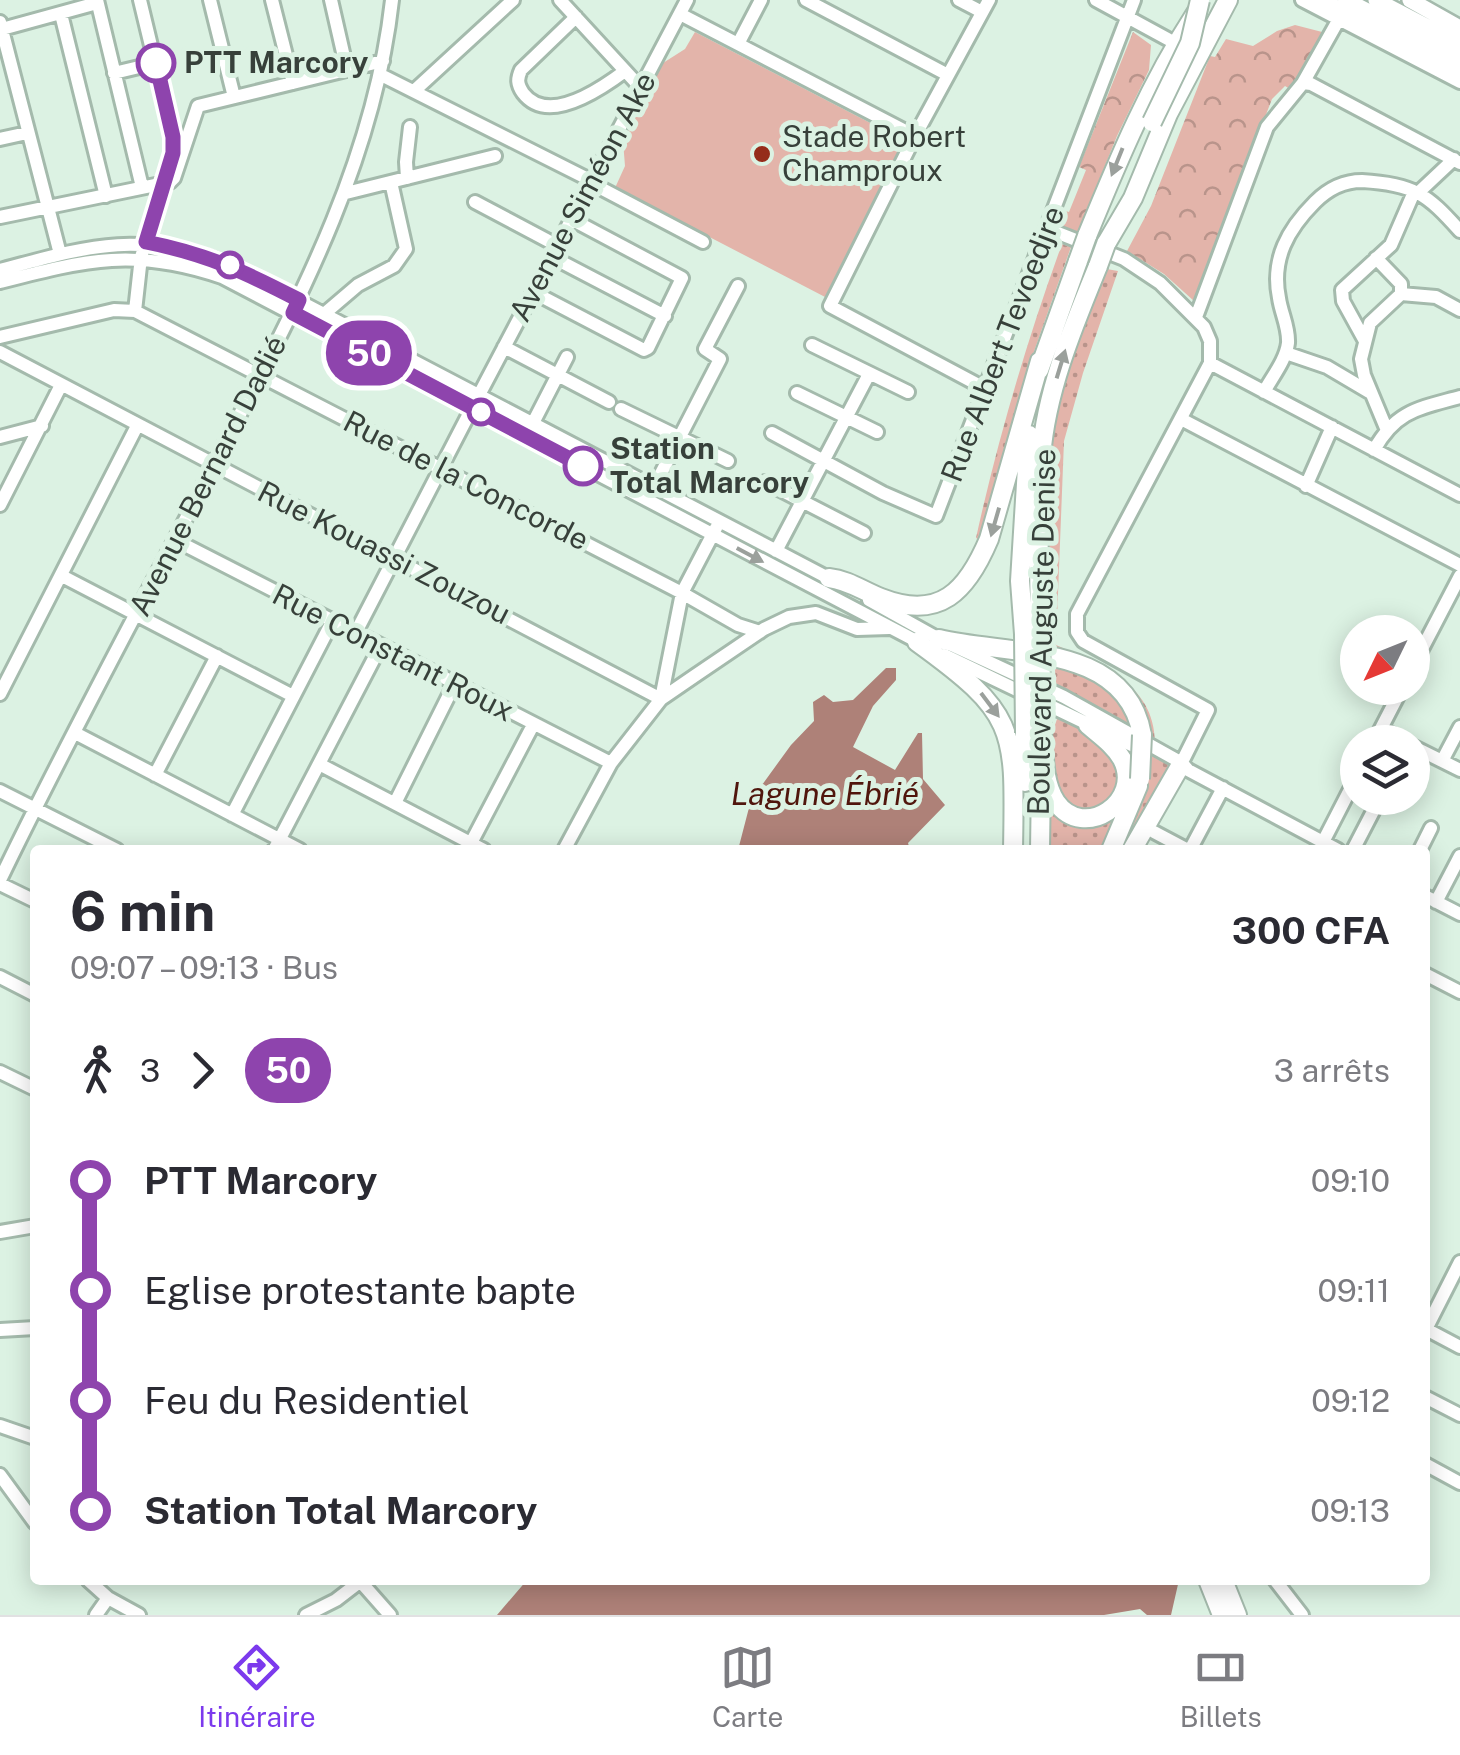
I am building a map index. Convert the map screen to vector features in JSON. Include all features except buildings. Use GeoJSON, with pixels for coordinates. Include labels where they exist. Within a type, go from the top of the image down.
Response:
{"type":"FeatureCollection","features":[{"type":"Feature","properties":{"kind":"highway","name":"Boulevard Auguste Denise"},"geometry":{"type":"LineString","coordinates":[[1032,634],[1020,582],[1026,454],[1040,361],[1131,130],[1175,43],[1202,0]]}},
{"type":"Feature","properties":{"kind":"highway","name":"Boulevard Auguste Denise"},"geometry":{"type":"LineString","coordinates":[[1040,845],[1032,634],[1044,437],[1060,368],[1152,122],[1190,43],[1202,0]]}},
{"type":"Feature","properties":{"kind":"highway","name":"Boulevard Auguste Denise"},"geometry":{"type":"LineString","coordinates":[[1106,244],[1133,198],[1168,114],[1228,1]]}},
{"type":"Feature","properties":{"kind":"highway"},"geometry":{"type":"LineString","coordinates":[[829,578],[910,606],[933,605],[958,591],[980,563],[990,540],[1040,361]]}},
{"type":"Feature","properties":{"kind":"highway"},"geometry":{"type":"LineString","coordinates":[[939,638],[1079,662],[1109,680],[1123,694],[1140,723],[1140,779],[1114,845]]}},
{"type":"Feature","properties":{"kind":"highway"},"geometry":{"type":"LineString","coordinates":[[917,642],[977,688],[1003,723],[1014,769],[1013,845]]}},
{"type":"Feature","properties":{"kind":"highway"},"geometry":{"type":"LineString","coordinates":[[1034,733],[1057,803],[1066,812],[1089,818],[1101,816],[1119,802],[1127,779],[1120,756],[1088,725]]}},
{"type":"Feature","properties":{"kind":"highway","name":"Boulevard Auguste Denise"},"geometry":{"type":"LineString","coordinates":[[1026,845],[1034,733]]}},
{"type":"Feature","properties":{"kind":"highway"},"geometry":{"type":"LineString","coordinates":[[1135,845],[1183,767]]}},
{"type":"Feature","properties":{"kind":"highway"},"geometry":{"type":"LineString","coordinates":[[1210,1585],[1222,1615]]}},
{"type":"Feature","properties":{"kind":"highway"},"geometry":{"type":"LineString","coordinates":[[1226,1585],[1237,1615]]}},
{"type":"Feature","properties":{"kind":"main road"},"geometry":{"type":"LineString","coordinates":[[1321,0],[1460,71]]}},
{"type":"Feature","properties":{"kind":"main road"},"geometry":{"type":"LineString","coordinates":[[1346,0],[1460,60]]}},
{"type":"Feature","properties":{"kind":"main road"},"geometry":{"type":"LineString","coordinates":[[1376,0],[1456,37]]}},
{"type":"Feature","properties":{"kind":"main road"},"geometry":{"type":"LineString","coordinates":[[1410,0],[1456,37]]}},
{"type":"Feature","properties":{"kind":"street"},"geometry":{"type":"LineString","coordinates":[[0,337],[114,310],[135,311],[140,257],[173,153],[173,137],[140,0]]}},
{"type":"Feature","properties":{"kind":"street"},"geometry":{"type":"LineString","coordinates":[[210,0],[234,97]]}},
{"type":"Feature","properties":{"kind":"street"},"geometry":{"type":"LineString","coordinates":[[272,0],[293,84]]}},
{"type":"Feature","properties":{"kind":"street"},"geometry":{"type":"LineString","coordinates":[[331,0],[348,70]]}},
{"type":"Feature","properties":{"kind":"street","name":"Avenue Bernard Dadié"},"geometry":{"type":"LineString","coordinates":[[0,882],[34,808],[296,307],[346,193],[382,68],[392,0]]}},
{"type":"Feature","properties":{"kind":"street"},"geometry":{"type":"LineString","coordinates":[[414,91],[513,0]]}},
{"type":"Feature","properties":{"kind":"street"},"geometry":{"type":"LineString","coordinates":[[560,0],[641,88]]}},
{"type":"Feature","properties":{"kind":"street","name":"Avenue Siméon Ake"},"geometry":{"type":"LineString","coordinates":[[355,634],[687,0]]}},
{"type":"Feature","properties":{"kind":"street"},"geometry":{"type":"LineString","coordinates":[[738,44],[761,0]]}},
{"type":"Feature","properties":{"kind":"street"},"geometry":{"type":"LineString","coordinates":[[806,0],[948,75]]}},
{"type":"Feature","properties":{"kind":"street"},"geometry":{"type":"LineString","coordinates":[[959,0],[985,6],[830,306],[986,390]]}},
{"type":"Feature","properties":{"kind":"street"},"geometry":{"type":"LineString","coordinates":[[1096,0],[1175,43]]}},
{"type":"Feature","properties":{"kind":"street","name":"Rue Albert Tevoedjre"},"geometry":{"type":"LineString","coordinates":[[772,433],[936,516],[1134,0]]}},
{"type":"Feature","properties":{"kind":"street"},"geometry":{"type":"LineString","coordinates":[[1302,0],[1460,82]]}},
{"type":"Feature","properties":{"kind":"street"},"geometry":{"type":"LineString","coordinates":[[60,254],[4,58],[1,26],[97,2],[142,187]]}},
{"type":"Feature","properties":{"kind":"street"},"geometry":{"type":"LineString","coordinates":[[61,14],[106,196]]}},
{"type":"Feature","properties":{"kind":"street"},"geometry":{"type":"LineString","coordinates":[[680,14],[915,136]]}},
{"type":"Feature","properties":{"kind":"street"},"geometry":{"type":"LineString","coordinates":[[576,18],[521,70],[517,80],[520,90],[542,106],[554,106],[596,91],[625,71]]}},
{"type":"Feature","properties":{"kind":"street"},"geometry":{"type":"LineString","coordinates":[[1196,317],[1267,126],[1303,82],[1340,20]]}},
{"type":"Feature","properties":{"kind":"street"},"geometry":{"type":"LineString","coordinates":[[114,73],[156,63]]}},
{"type":"Feature","properties":{"kind":"street"},"geometry":{"type":"LineString","coordinates":[[0,218],[164,184],[174,178],[195,109],[348,70],[382,68],[414,91],[702,242]]}},
{"type":"Feature","properties":{"kind":"street"},"geometry":{"type":"LineString","coordinates":[[1303,82],[1457,161],[1417,191],[1391,246],[1346,285],[1341,295],[1365,341]]}},
{"type":"Feature","properties":{"kind":"street"},"geometry":{"type":"LineString","coordinates":[[408,178],[410,128]]}},
{"type":"Feature","properties":{"kind":"street"},"geometry":{"type":"LineString","coordinates":[[0,139],[27,132]]}},
{"type":"Feature","properties":{"kind":"street"},"geometry":{"type":"LineString","coordinates":[[346,193],[495,156]]}},
{"type":"Feature","properties":{"kind":"street"},"geometry":{"type":"LineString","coordinates":[[1264,392],[1286,352],[1277,274],[1286,235],[1335,186],[1352,181],[1417,191],[1458,226]]}},
{"type":"Feature","properties":{"kind":"street"},"geometry":{"type":"LineString","coordinates":[[324,314],[358,284],[394,266],[406,249],[391,182]]}},
{"type":"Feature","properties":{"kind":"street"},"geometry":{"type":"LineString","coordinates":[[474,202],[665,316]]}},
{"type":"Feature","properties":{"kind":"street"},"geometry":{"type":"LineString","coordinates":[[533,292],[644,350],[665,316],[682,278],[572,220]]}},
{"type":"Feature","properties":{"kind":"street"},"geometry":{"type":"LineString","coordinates":[[1048,229],[1142,269],[1196,317],[1210,341],[1210,363],[1077,614],[1077,632],[1083,641],[1208,710],[1183,767]]}},
{"type":"Feature","properties":{"kind":"street"},"geometry":{"type":"LineString","coordinates":[[0,270],[60,254],[146,242],[226,263],[296,307],[476,402],[533,423],[939,638],[1064,697],[1183,767],[1329,845]]}},
{"type":"Feature","properties":{"kind":"street"},"geometry":{"type":"LineString","coordinates":[[0,282],[73,263],[140,257],[196,268],[324,314],[712,535],[917,642],[1183,767]]}},
{"type":"Feature","properties":{"kind":"street"},"geometry":{"type":"LineString","coordinates":[[1376,258],[1401,284],[1401,294]]}},
{"type":"Feature","properties":{"kind":"street"},"geometry":{"type":"LineString","coordinates":[[654,487],[720,359],[705,350],[738,286]]}},
{"type":"Feature","properties":{"kind":"street"},"geometry":{"type":"LineString","coordinates":[[1386,428],[1362,367],[1370,322],[1401,294],[1436,297],[1460,310]]}},
{"type":"Feature","properties":{"kind":"street","name":"Rue de la Concorde"},"geometry":{"type":"LineString","coordinates":[[135,311],[682,593],[738,626],[760,632]]}},
{"type":"Feature","properties":{"kind":"street"},"geometry":{"type":"LineString","coordinates":[[812,345],[908,392]]}},
{"type":"Feature","properties":{"kind":"street"},"geometry":{"type":"LineString","coordinates":[[504,348],[728,461]]}},
{"type":"Feature","properties":{"kind":"street","name":"Rue Kouassi Zouzou"},"geometry":{"type":"LineString","coordinates":[[0,352],[661,699]]}},
{"type":"Feature","properties":{"kind":"street"},"geometry":{"type":"LineString","coordinates":[[1286,352],[1326,367],[1371,393]]}},
{"type":"Feature","properties":{"kind":"street"},"geometry":{"type":"LineString","coordinates":[[533,423],[568,357]]}},
{"type":"Feature","properties":{"kind":"street"},"geometry":{"type":"LineString","coordinates":[[1210,363],[1460,495]]}},
{"type":"Feature","properties":{"kind":"street"},"geometry":{"type":"LineString","coordinates":[[776,551],[869,374]]}},
{"type":"Feature","properties":{"kind":"street"},"geometry":{"type":"LineString","coordinates":[[0,505],[62,385]]}},
{"type":"Feature","properties":{"kind":"street"},"geometry":{"type":"LineString","coordinates":[[797,393],[877,432]]}},
{"type":"Feature","properties":{"kind":"street"},"geometry":{"type":"LineString","coordinates":[[1374,450],[1386,428],[1422,406],[1460,397]]}},
{"type":"Feature","properties":{"kind":"street"},"geometry":{"type":"LineString","coordinates":[[1180,419],[1460,565]]}},
{"type":"Feature","properties":{"kind":"street"},"geometry":{"type":"LineString","coordinates":[[0,437],[42,426]]}},
{"type":"Feature","properties":{"kind":"street"},"geometry":{"type":"LineString","coordinates":[[0,694],[136,426]]}},
{"type":"Feature","properties":{"kind":"street"},"geometry":{"type":"LineString","coordinates":[[1306,486],[1332,427]]}},
{"type":"Feature","properties":{"kind":"street"},"geometry":{"type":"LineString","coordinates":[[764,482],[864,533]]}},
{"type":"Feature","properties":{"kind":"street"},"geometry":{"type":"LineString","coordinates":[[661,699],[682,593],[719,521]]}},
{"type":"Feature","properties":{"kind":"street","name":"Rue Constant Roux"},"geometry":{"type":"LineString","coordinates":[[175,540],[611,763]]}},
{"type":"Feature","properties":{"kind":"street"},"geometry":{"type":"LineString","coordinates":[[62,576],[294,696]]}},
{"type":"Feature","properties":{"kind":"street"},"geometry":{"type":"LineString","coordinates":[[1430,634],[1460,576]]}},
{"type":"Feature","properties":{"kind":"street"},"geometry":{"type":"LineString","coordinates":[[569,845],[611,763],[661,699],[737,647],[789,618],[816,613],[857,628],[889,628]]}},
{"type":"Feature","properties":{"kind":"street"},"geometry":{"type":"LineString","coordinates":[[232,815],[332,622]]}},
{"type":"Feature","properties":{"kind":"street"},"geometry":{"type":"LineString","coordinates":[[737,647],[738,626]]}},
{"type":"Feature","properties":{"kind":"street"},"geometry":{"type":"LineString","coordinates":[[75,732],[232,815],[277,845],[380,647]]}},
{"type":"Feature","properties":{"kind":"street"},"geometry":{"type":"LineString","coordinates":[[156,775],[217,656]]}},
{"type":"Feature","properties":{"kind":"street"},"geometry":{"type":"LineString","coordinates":[[668,661],[679,675],[696,675]]}},
{"type":"Feature","properties":{"kind":"street"},"geometry":{"type":"LineString","coordinates":[[395,803],[454,685]]}},
{"type":"Feature","properties":{"kind":"street"},"geometry":{"type":"LineString","coordinates":[[471,843],[533,725]]}},
{"type":"Feature","properties":{"kind":"street"},"geometry":{"type":"LineString","coordinates":[[1442,761],[1460,728]]}},
{"type":"Feature","properties":{"kind":"street"},"geometry":{"type":"LineString","coordinates":[[1430,755],[1460,770]]}},
{"type":"Feature","properties":{"kind":"street"},"geometry":{"type":"LineString","coordinates":[[319,764],[475,845]]}},
{"type":"Feature","properties":{"kind":"street"},"geometry":{"type":"LineString","coordinates":[[1192,845],[1223,788]]}},
{"type":"Feature","properties":{"kind":"street"},"geometry":{"type":"LineString","coordinates":[[0,791],[107,845]]}},
{"type":"Feature","properties":{"kind":"street"},"geometry":{"type":"LineString","coordinates":[[1323,842],[1340,809]]}},
{"type":"Feature","properties":{"kind":"street"},"geometry":{"type":"LineString","coordinates":[[1356,845],[1371,815]]}},
{"type":"Feature","properties":{"kind":"street"},"geometry":{"type":"LineString","coordinates":[[1423,845],[1432,828]]}},
{"type":"Feature","properties":{"kind":"street"},"geometry":{"type":"LineString","coordinates":[[1154,832],[1179,845]]}},
{"type":"Feature","properties":{"kind":"street"},"geometry":{"type":"LineString","coordinates":[[1460,856],[1431,899],[1460,914]]}},
{"type":"Feature","properties":{"kind":"street"},"geometry":{"type":"LineString","coordinates":[[0,882],[30,898]]}},
{"type":"Feature","properties":{"kind":"street"},"geometry":{"type":"LineString","coordinates":[[0,977],[30,993]]}},
{"type":"Feature","properties":{"kind":"street"},"geometry":{"type":"LineString","coordinates":[[1430,977],[1460,992]]}},
{"type":"Feature","properties":{"kind":"street"},"geometry":{"type":"LineString","coordinates":[[0,1072],[30,1087]]}},
{"type":"Feature","properties":{"kind":"street"},"geometry":{"type":"LineString","coordinates":[[0,1232],[30,1227]]}},
{"type":"Feature","properties":{"kind":"street"},"geometry":{"type":"LineString","coordinates":[[1430,1322],[1459,1266]]}},
{"type":"Feature","properties":{"kind":"street"},"geometry":{"type":"LineString","coordinates":[[0,1330],[30,1328]]}},
{"type":"Feature","properties":{"kind":"street"},"geometry":{"type":"LineString","coordinates":[[1430,1332],[1460,1347]]}},
{"type":"Feature","properties":{"kind":"street"},"geometry":{"type":"LineString","coordinates":[[1430,1400],[1460,1416]]}},
{"type":"Feature","properties":{"kind":"street"},"geometry":{"type":"LineString","coordinates":[[0,1426],[30,1436]]}},
{"type":"Feature","properties":{"kind":"street"},"geometry":{"type":"LineString","coordinates":[[1430,1467],[1460,1482]]}},
{"type":"Feature","properties":{"kind":"street"},"geometry":{"type":"LineString","coordinates":[[0,1475],[30,1517]]}},
{"type":"Feature","properties":{"kind":"street"},"geometry":{"type":"LineString","coordinates":[[0,1490],[18,1501]]}},
{"type":"Feature","properties":{"kind":"street"},"geometry":{"type":"LineString","coordinates":[[94,1585],[139,1615]]}},
{"type":"Feature","properties":{"kind":"street"},"geometry":{"type":"LineString","coordinates":[[306,1615],[356,1585]]}},
{"type":"Feature","properties":{"kind":"street"},"geometry":{"type":"LineString","coordinates":[[364,1585],[390,1615]]}},
{"type":"Feature","properties":{"kind":"street"},"geometry":{"type":"LineString","coordinates":[[1279,1585],[1302,1615]]}},
{"type":"Feature","properties":{"kind":"street"},"geometry":{"type":"LineString","coordinates":[[96,1615],[108,1598]]}},
{"type":"Feature","properties":{"kind":"green space"},"geometry":{"type":"Polygon","coordinates":[[[1295,25],[1326,33],[1290,89],[1285,86],[1272,99],[1194,301],[1164,274],[1127,251],[1151,206],[1210,56],[1215,57],[1226,39],[1253,46],[1295,25]]]}},
{"type":"Feature","properties":{"kind":"green space","name":"Stade Robert Champroux"},"geometry":{"type":"Polygon","coordinates":[[[695,32],[907,142],[827,298],[615,188],[625,166],[623,141],[663,63],[685,49],[695,32]]]}},
{"type":"Feature","properties":{"kind":"green space"},"geometry":{"type":"Polygon","coordinates":[[[1133,32],[1151,45],[1149,70],[1077,235],[1061,227],[1062,210],[1069,212],[1086,170],[1079,167],[1133,32]]]}},
{"type":"Feature","properties":{"kind":"green space"},"geometry":{"type":"Polygon","coordinates":[[[1062,244],[1071,247],[1031,360],[985,542],[976,538],[994,463],[1025,353],[1062,244]]]}},
{"type":"Feature","properties":{"kind":"green space"},"geometry":{"type":"Polygon","coordinates":[[[1101,268],[1118,271],[1064,441],[1056,645],[1122,679],[1145,705],[1155,742],[1189,761],[1144,845],[1047,845],[1050,740],[1058,716],[1044,499],[1051,420],[1101,268]]]}},
{"type":"Feature","properties":{"kind":"water","name":"Lagune Ébrié"},"geometry":{"type":"Polygon","coordinates":[[[886,668],[896,668],[896,680],[873,706],[853,747],[895,770],[918,733],[922,733],[923,779],[945,805],[909,845],[739,845],[751,800],[791,745],[814,721],[813,702],[824,695],[833,702],[853,700],[886,668]]]}},
{"type":"Feature","properties":{"kind":"water"},"geometry":{"type":"Polygon","coordinates":[[[523,1585],[1178,1585],[1171,1615],[1147,1615],[1140,1609],[1104,1615],[497,1615],[523,1585]]]}},
{"type":"Feature","properties":{"kind":"bus line","name":"50"},"geometry":{"type":"LineString","coordinates":[[156,63],[173,153],[146,242],[226,263],[299,300],[293,313],[583,466]]}},
{"type":"Feature","properties":{"kind":"place","name":"PTT Marcory"},"geometry":{"type":"Point","coordinates":[156,63]}},
{"type":"Feature","properties":{"kind":"place","name":"Stade Robert Champroux"},"geometry":{"type":"Point","coordinates":[762,154]}},
{"type":"Feature","properties":{"kind":"place","name":"Station Total Marcory"},"geometry":{"type":"Point","coordinates":[583,466]}}]}
